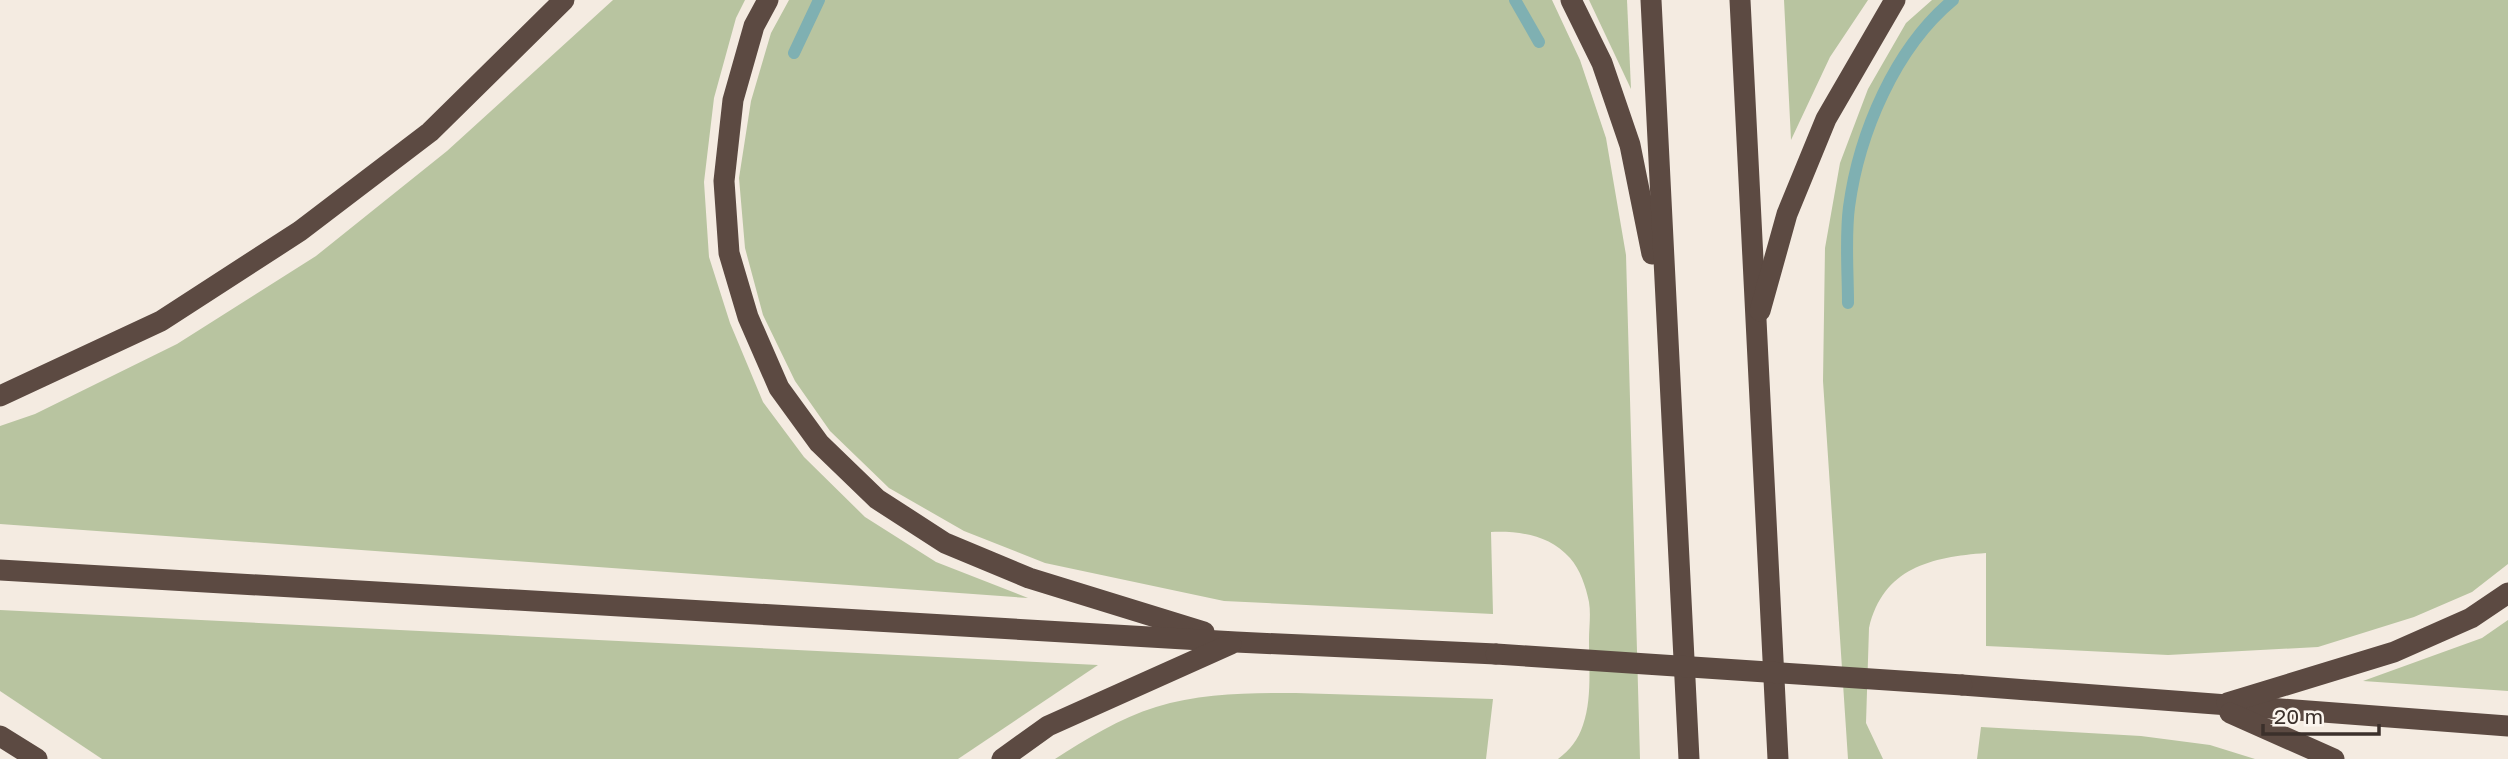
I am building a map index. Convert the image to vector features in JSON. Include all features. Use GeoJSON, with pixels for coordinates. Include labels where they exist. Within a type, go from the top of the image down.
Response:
{"type":"FeatureCollection","features":[{"type":"Feature","properties":{"kind":"highway"},"geometry":{"type":"LineString","coordinates":[[0,396],[162,321],[300,231],[430,132],[564,0]]}},
{"type":"Feature","properties":{"kind":"highway"},"geometry":{"type":"LineString","coordinates":[[768,0],[754,26],[733,100],[724,181],[729,253],[748,317],[779,388],[819,443],[877,499],[946,543],[1029,578],[1236,642]]}},
{"type":"Feature","properties":{"kind":"highway"},"geometry":{"type":"LineString","coordinates":[[1572,0],[1602,64],[1630,145],[1665,318]]}},
{"type":"Feature","properties":{"kind":"highway"},"geometry":{"type":"LineString","coordinates":[[1651,0],[1689,759]]}},
{"type":"Feature","properties":{"kind":"highway"},"geometry":{"type":"LineString","coordinates":[[1740,0],[1779,759]]}},
{"type":"Feature","properties":{"kind":"highway"},"geometry":{"type":"LineString","coordinates":[[1755,330],[1787,214],[1826,118],[1895,0]]}},
{"type":"Feature","properties":{"kind":"highway"},"geometry":{"type":"LineString","coordinates":[[0,570],[1236,642],[1496,654],[1962,685],[2508,726]]}},
{"type":"Feature","properties":{"kind":"highway"},"geometry":{"type":"LineString","coordinates":[[2215,706],[2394,652],[2471,618],[2508,593]]}},
{"type":"Feature","properties":{"kind":"highway"},"geometry":{"type":"LineString","coordinates":[[1002,759],[1048,726],[1236,642]]}},
{"type":"Feature","properties":{"kind":"highway"},"geometry":{"type":"LineString","coordinates":[[2215,706],[2334,759]]}},
{"type":"Feature","properties":{"kind":"highway"},"geometry":{"type":"LineString","coordinates":[[0,737],[37,759]]}},
{"type":"Feature","properties":{"kind":"green space"},"geometry":{"type":"Polygon","coordinates":[[[613,0],[745,0],[736,18],[714,98],[704,182],[709,257],[730,323],[763,402],[804,457],[865,517],[936,562],[1028,598],[0,524],[0,426],[35,414],[177,344],[316,256],[447,151],[613,0]]]}},
{"type":"Feature","properties":{"kind":"green space"},"geometry":{"type":"Polygon","coordinates":[[[789,0],[1552,0],[1580,60],[1606,138],[1626,255],[1640,759],[1558,759],[1576,740],[1586,715],[1590,607],[1574,562],[1562,550],[1544,539],[1513,532],[1491,532],[1493,614],[1224,601],[1045,563],[964,531],[889,488],[830,431],[795,381],[763,315],[745,248],[739,178],[751,101],[771,33],[789,0]]]}},
{"type":"Feature","properties":{"kind":"green space"},"geometry":{"type":"Polygon","coordinates":[[[1589,0],[1627,0],[1631,89],[1589,0]]]}},
{"type":"Feature","properties":{"kind":"green space"},"geometry":{"type":"Polygon","coordinates":[[[1784,0],[1868,0],[1830,57],[1791,140],[1784,0]]]}},
{"type":"Feature","properties":{"kind":"green space"},"geometry":{"type":"Polygon","coordinates":[[[1932,0],[2508,0],[2508,564],[2472,592],[2414,617],[2318,647],[2168,655],[1986,646],[1986,553],[1929,563],[1912,569],[1885,592],[1869,628],[1866,723],[1883,759],[1848,759],[1823,381],[1825,248],[1840,163],[1868,89],[1906,23],[1932,0]]]}},
{"type":"Feature","properties":{"kind":"green space"},"geometry":{"type":"Polygon","coordinates":[[[0,610],[1098,665],[958,759],[102,759],[0,691],[0,610]]]}},
{"type":"Feature","properties":{"kind":"green space"},"geometry":{"type":"Polygon","coordinates":[[[2508,620],[2508,691],[2363,681],[2482,638],[2508,620]]]}},
{"type":"Feature","properties":{"kind":"green space"},"geometry":{"type":"Polygon","coordinates":[[[1296,693],[1493,699],[1486,759],[1055,759],[1116,723],[1173,702],[1208,696],[1296,693]]]}},
{"type":"Feature","properties":{"kind":"green space"},"geometry":{"type":"Polygon","coordinates":[[[1981,727],[2141,736],[2210,745],[2255,759],[1977,759],[1981,727]]]}},
{"type":"Feature","properties":{"kind":"waterway"},"geometry":{"type":"LineString","coordinates":[[794,53],[819,0]]}},
{"type":"Feature","properties":{"kind":"waterway"},"geometry":{"type":"LineString","coordinates":[[1515,0],[1539,42]]}},
{"type":"Feature","properties":{"kind":"waterway"},"geometry":{"type":"LineString","coordinates":[[1848,303],[1849,207],[1861,150],[1883,94],[1897,67],[1932,20],[1953,0]]}}]}
